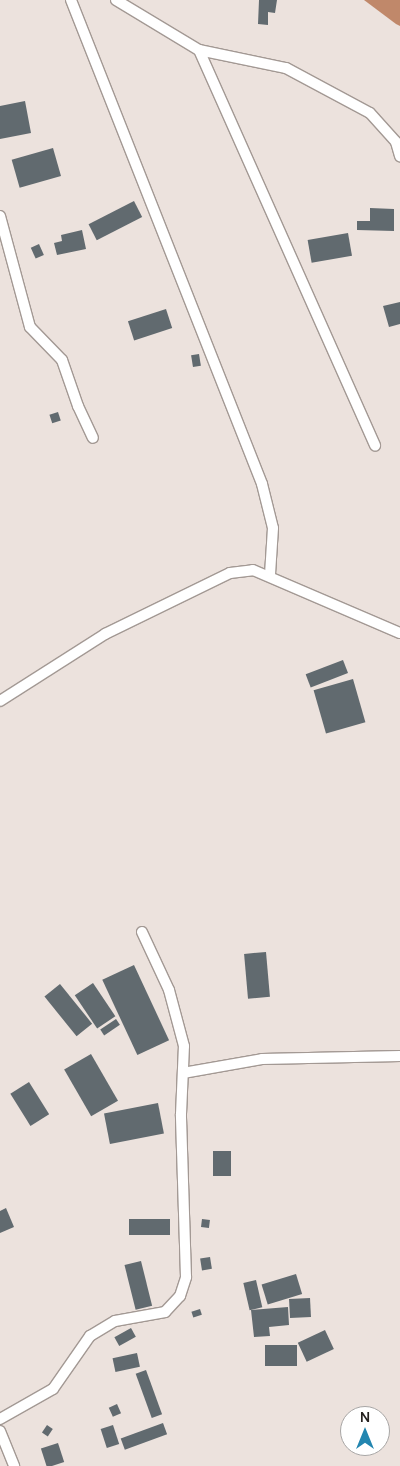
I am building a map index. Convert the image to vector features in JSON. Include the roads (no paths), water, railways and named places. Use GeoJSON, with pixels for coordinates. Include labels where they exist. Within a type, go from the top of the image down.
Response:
{"type":"FeatureCollection","features":[{"type":"Feature","properties":{"kind":"street"},"geometry":{"type":"LineString","coordinates":[[71,0],[262,484],[273,528],[270,576]]}},
{"type":"Feature","properties":{"kind":"street"},"geometry":{"type":"LineString","coordinates":[[116,0],[198,50],[286,68],[370,113],[396,142],[400,156]]}},
{"type":"Feature","properties":{"kind":"street"},"geometry":{"type":"LineString","coordinates":[[198,50],[374,446]]}},
{"type":"Feature","properties":{"kind":"street"},"geometry":{"type":"LineString","coordinates":[[0,216],[30,327],[62,360],[93,438]]}},
{"type":"Feature","properties":{"kind":"street"},"geometry":{"type":"LineString","coordinates":[[0,701],[105,634],[230,574],[253,570],[400,633]]}},
{"type":"Feature","properties":{"kind":"street"},"geometry":{"type":"LineString","coordinates":[[0,1419],[53,1389],[90,1336],[115,1321],[165,1312],[180,1296],[186,1277],[184,1046],[169,990],[142,932]]}},
{"type":"Feature","properties":{"kind":"street"},"geometry":{"type":"LineString","coordinates":[[183,1073],[262,1059],[400,1056]]}},
{"type":"Feature","properties":{"kind":"street"},"geometry":{"type":"LineString","coordinates":[[0,1431],[14,1466]]}}]}
